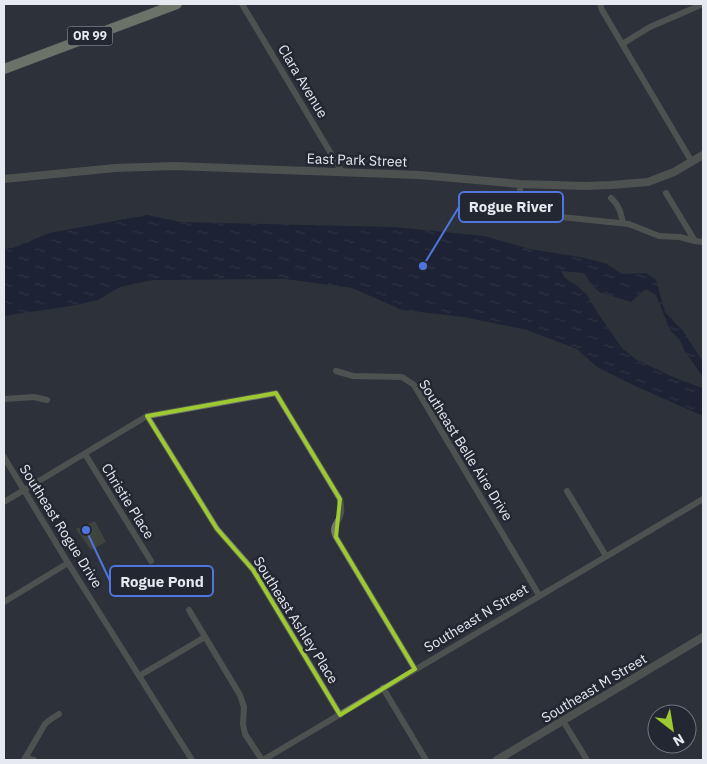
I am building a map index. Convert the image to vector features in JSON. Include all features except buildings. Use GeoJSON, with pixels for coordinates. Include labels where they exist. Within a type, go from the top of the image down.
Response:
{"type":"FeatureCollection","features":[{"type":"Feature","properties":{"kind":"main road","name":"OR 99"},"geometry":{"type":"LineString","coordinates":[[4,69],[177,4]]}},
{"type":"Feature","properties":{"kind":"street","name":"Clara Avenue"},"geometry":{"type":"LineString","coordinates":[[242,4],[342,172]]}},
{"type":"Feature","properties":{"kind":"street"},"geometry":{"type":"LineString","coordinates":[[600,4],[692,162]]}},
{"type":"Feature","properties":{"kind":"street"},"geometry":{"type":"LineString","coordinates":[[622,44],[650,27],[703,4]]}},
{"type":"Feature","properties":{"kind":"street","name":"East Park Street"},"geometry":{"type":"LineString","coordinates":[[4,179],[155,166],[238,167],[419,175],[520,184],[585,186],[641,182],[661,178],[703,155]]}},
{"type":"Feature","properties":{"kind":"street"},"geometry":{"type":"LineString","coordinates":[[520,184],[521,204],[524,209],[532,214],[626,223],[659,236],[680,237],[703,242]]}},
{"type":"Feature","properties":{"kind":"street"},"geometry":{"type":"LineString","coordinates":[[666,193],[695,240]]}},
{"type":"Feature","properties":{"kind":"street"},"geometry":{"type":"LineString","coordinates":[[611,198],[616,203],[626,223]]}},
{"type":"Feature","properties":{"kind":"street","name":"Southeast Belle Aire Drive"},"geometry":{"type":"LineString","coordinates":[[336,371],[353,376],[402,378],[414,385],[539,595]]}},
{"type":"Feature","properties":{"kind":"street"},"geometry":{"type":"LineString","coordinates":[[4,502],[147,416],[276,393],[340,499],[341,513],[334,528],[336,537],[415,669]]}},
{"type":"Feature","properties":{"kind":"street"},"geometry":{"type":"LineString","coordinates":[[4,399],[34,396],[47,400]]}},
{"type":"Feature","properties":{"kind":"street","name":"Southeast Ashley Place"},"geometry":{"type":"LineString","coordinates":[[147,416],[217,529],[253,570],[340,715]]}},
{"type":"Feature","properties":{"kind":"street","name":"Christie Place"},"geometry":{"type":"LineString","coordinates":[[85,454],[150,561]]}},
{"type":"Feature","properties":{"kind":"street","name":"Southeast Rogue Drive"},"geometry":{"type":"LineString","coordinates":[[4,457],[68,563],[192,760]]}},
{"type":"Feature","properties":{"kind":"street"},"geometry":{"type":"LineString","coordinates":[[567,491],[606,556]]}},
{"type":"Feature","properties":{"kind":"street","name":"Southeast N Street"},"geometry":{"type":"LineString","coordinates":[[262,760],[703,499]]}},
{"type":"Feature","properties":{"kind":"street"},"geometry":{"type":"LineString","coordinates":[[4,602],[68,563]]}},
{"type":"Feature","properties":{"kind":"street"},"geometry":{"type":"LineString","coordinates":[[189,610],[240,695],[244,707],[243,724],[245,734],[262,760]]}},
{"type":"Feature","properties":{"kind":"street"},"geometry":{"type":"LineString","coordinates":[[139,676],[205,637]]}},
{"type":"Feature","properties":{"kind":"street","name":"Southeast M Street"},"geometry":{"type":"LineString","coordinates":[[497,760],[703,637]]}},
{"type":"Feature","properties":{"kind":"street"},"geometry":{"type":"LineString","coordinates":[[383,688],[426,760]]}},
{"type":"Feature","properties":{"kind":"street"},"geometry":{"type":"LineString","coordinates":[[34,760],[25,759],[45,724],[60,714]]}},
{"type":"Feature","properties":{"kind":"street"},"geometry":{"type":"LineString","coordinates":[[563,721],[587,760]]}},
{"type":"Feature","properties":{"kind":"highlighted area"},"geometry":{"type":"Polygon","coordinates":[[[276,393],[340,499],[336,537],[415,669],[340,715],[253,570],[217,529],[147,416],[276,393]]]}},
{"type":"Feature","properties":{"kind":"green space"},"geometry":{"type":"Polygon","coordinates":[[[95,521],[106,542],[91,550],[76,529],[95,521]]]}},
{"type":"Feature","properties":{"kind":"water"},"geometry":{"type":"Polygon","coordinates":[[[147,215],[181,222],[394,227],[484,236],[530,249],[605,263],[622,274],[646,273],[656,280],[665,312],[683,331],[703,362],[703,377],[684,350],[680,340],[670,330],[656,295],[646,289],[631,302],[599,292],[584,273],[561,271],[565,278],[587,295],[622,348],[637,360],[680,380],[703,388],[703,416],[597,367],[577,349],[527,330],[464,317],[402,310],[352,288],[285,279],[153,280],[120,287],[98,300],[4,316],[4,248],[13,248],[49,233],[147,215]]]}},
{"type":"Feature","properties":{"kind":"place","name":"Rogue River"},"geometry":{"type":"Point","coordinates":[423,266]}},
{"type":"Feature","properties":{"kind":"place","name":"Rogue Pond"},"geometry":{"type":"Point","coordinates":[86,530]}}]}
